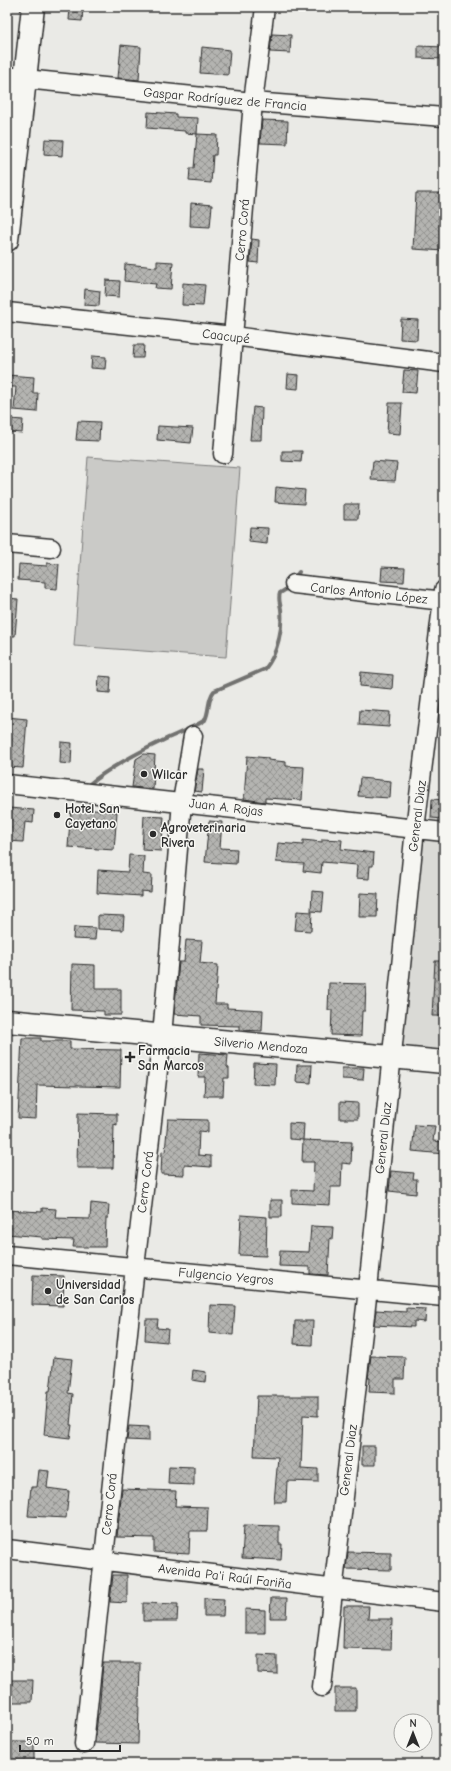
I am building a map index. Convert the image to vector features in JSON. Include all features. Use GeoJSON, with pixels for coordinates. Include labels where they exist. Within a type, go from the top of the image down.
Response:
{"type":"FeatureCollection","features":[{"type":"Feature","properties":{"kind":"main road"},"geometry":{"type":"LineString","coordinates":[[7,240],[16,77],[33,7]]}},
{"type":"Feature","properties":{"kind":"main road","name":"Silverio Mendoza"},"geometry":{"type":"LineString","coordinates":[[7,1021],[444,1062]]}},
{"type":"Feature","properties":{"kind":"street","name":"Cerro Corá"},"geometry":{"type":"LineString","coordinates":[[223,454],[253,102],[265,7]]}},
{"type":"Feature","properties":{"kind":"street","name":"Gaspar Rodríguez de Francia"},"geometry":{"type":"LineString","coordinates":[[16,77],[253,102],[444,117]]}},
{"type":"Feature","properties":{"kind":"street","name":"Caacupé"},"geometry":{"type":"LineString","coordinates":[[7,312],[233,336],[444,363]]}},
{"type":"Feature","properties":{"kind":"street"},"geometry":{"type":"LineString","coordinates":[[7,544],[51,548]]}},
{"type":"Feature","properties":{"kind":"street","name":"Carlos Antonio López"},"geometry":{"type":"LineString","coordinates":[[294,584],[444,597]]}},
{"type":"Feature","properties":{"kind":"street","name":"General Diaz"},"geometry":{"type":"LineString","coordinates":[[322,1687],[368,1289],[415,829],[444,597]]}},
{"type":"Feature","properties":{"kind":"street","name":"Cerro Corá"},"geometry":{"type":"LineString","coordinates":[[84,1744],[135,1267],[162,1036],[182,802],[193,736]]}},
{"type":"Feature","properties":{"kind":"street","name":"Juan A. Rojas"},"geometry":{"type":"LineString","coordinates":[[7,784],[182,802],[444,832]]}},
{"type":"Feature","properties":{"kind":"street","name":"Fulgencio Yegros"},"geometry":{"type":"LineString","coordinates":[[7,1255],[368,1289],[444,1298]]}},
{"type":"Feature","properties":{"kind":"street","name":"Avenida Pa'i Raúl Fariña"},"geometry":{"type":"LineString","coordinates":[[7,1549],[444,1602]]}},
{"type":"Feature","properties":{"kind":"shaded area"},"geometry":{"type":"Polygon","coordinates":[[[88,457],[240,468],[226,657],[74,646],[88,457]]]}},
{"type":"Feature","properties":{"kind":"shaded area"},"geometry":{"type":"Polygon","coordinates":[[[424,833],[444,836],[444,1058],[396,1054],[424,833]]]}},
{"type":"Feature","properties":{"kind":"building"},"geometry":{"type":"Polygon","coordinates":[[[70,7],[83,7],[82,21],[69,20],[70,7]]]}},
{"type":"Feature","properties":{"kind":"building"},"geometry":{"type":"Polygon","coordinates":[[[272,34],[291,35],[290,53],[270,52],[272,34]]]}},
{"type":"Feature","properties":{"kind":"building"},"geometry":{"type":"Polygon","coordinates":[[[121,45],[141,47],[139,80],[118,78],[121,45]]]}},
{"type":"Feature","properties":{"kind":"building"},"geometry":{"type":"Polygon","coordinates":[[[418,46],[444,47],[444,59],[418,58],[418,46]]]}},
{"type":"Feature","properties":{"kind":"building"},"geometry":{"type":"Polygon","coordinates":[[[202,47],[230,50],[228,75],[200,73],[202,47]]]}},
{"type":"Feature","properties":{"kind":"building"},"geometry":{"type":"Polygon","coordinates":[[[148,112],[176,114],[176,117],[198,118],[197,134],[185,133],[185,131],[147,128],[148,112]]]}},
{"type":"Feature","properties":{"kind":"building"},"geometry":{"type":"Polygon","coordinates":[[[262,120],[288,121],[287,144],[260,143],[262,120]]]}},
{"type":"Feature","properties":{"kind":"building"},"geometry":{"type":"Polygon","coordinates":[[[197,134],[217,135],[216,155],[213,155],[211,183],[189,181],[190,168],[194,168],[197,134]]]}},
{"type":"Feature","properties":{"kind":"building"},"geometry":{"type":"Polygon","coordinates":[[[45,139],[63,140],[62,156],[44,154],[45,139]]]}},
{"type":"Feature","properties":{"kind":"building"},"geometry":{"type":"Polygon","coordinates":[[[416,193],[444,193],[444,251],[413,249],[416,193]]]}},
{"type":"Feature","properties":{"kind":"building"},"geometry":{"type":"Polygon","coordinates":[[[191,203],[212,205],[210,227],[190,226],[191,203]]]}},
{"type":"Feature","properties":{"kind":"building"},"geometry":{"type":"Polygon","coordinates":[[[252,239],[259,240],[258,263],[250,262],[252,239]]]}},
{"type":"Feature","properties":{"kind":"building"},"geometry":{"type":"Polygon","coordinates":[[[157,261],[173,262],[171,289],[155,288],[156,284],[124,281],[125,264],[157,267],[157,261]]]}},
{"type":"Feature","properties":{"kind":"building"},"geometry":{"type":"Polygon","coordinates":[[[106,280],[120,281],[119,297],[105,296],[106,280]]]}},
{"type":"Feature","properties":{"kind":"building"},"geometry":{"type":"Polygon","coordinates":[[[183,283],[205,285],[203,306],[182,305],[183,283]]]}},
{"type":"Feature","properties":{"kind":"building"},"geometry":{"type":"Polygon","coordinates":[[[85,289],[100,291],[99,306],[84,305],[85,289]]]}},
{"type":"Feature","properties":{"kind":"building"},"geometry":{"type":"Polygon","coordinates":[[[401,319],[418,320],[417,340],[400,339],[401,319]]]}},
{"type":"Feature","properties":{"kind":"building"},"geometry":{"type":"Polygon","coordinates":[[[134,345],[144,345],[143,358],[133,358],[134,345]]]}},
{"type":"Feature","properties":{"kind":"building"},"geometry":{"type":"Polygon","coordinates":[[[92,356],[106,357],[105,369],[91,368],[92,356]]]}},
{"type":"Feature","properties":{"kind":"building"},"geometry":{"type":"Polygon","coordinates":[[[404,370],[418,371],[416,393],[402,392],[404,370]]]}},
{"type":"Feature","properties":{"kind":"building"},"geometry":{"type":"Polygon","coordinates":[[[288,374],[299,375],[298,389],[287,388],[288,374]]]}},
{"type":"Feature","properties":{"kind":"building"},"geometry":{"type":"Polygon","coordinates":[[[7,375],[34,377],[33,393],[38,393],[37,412],[14,410],[16,387],[7,387],[7,375]]]}},
{"type":"Feature","properties":{"kind":"building"},"geometry":{"type":"Polygon","coordinates":[[[389,403],[402,403],[400,434],[387,433],[389,403]]]}},
{"type":"Feature","properties":{"kind":"building"},"geometry":{"type":"Polygon","coordinates":[[[253,407],[262,408],[261,440],[250,440],[253,407]]]}},
{"type":"Feature","properties":{"kind":"building"},"geometry":{"type":"Polygon","coordinates":[[[10,419],[23,420],[22,433],[9,432],[10,419]]]}},
{"type":"Feature","properties":{"kind":"building"},"geometry":{"type":"Polygon","coordinates":[[[78,421],[100,422],[99,441],[76,440],[78,421]]]}},
{"type":"Feature","properties":{"kind":"building"},"geometry":{"type":"Polygon","coordinates":[[[158,426],[193,428],[191,443],[157,440],[158,426]]]}},
{"type":"Feature","properties":{"kind":"building"},"geometry":{"type":"Polygon","coordinates":[[[282,451],[302,451],[301,462],[282,461],[282,451]]]}},
{"type":"Feature","properties":{"kind":"building"},"geometry":{"type":"Polygon","coordinates":[[[373,461],[397,463],[395,481],[371,480],[373,461]]]}},
{"type":"Feature","properties":{"kind":"building"},"geometry":{"type":"Polygon","coordinates":[[[276,487],[305,490],[304,504],[275,502],[276,487]]]}},
{"type":"Feature","properties":{"kind":"building"},"geometry":{"type":"Polygon","coordinates":[[[344,504],[359,504],[358,519],[344,519],[344,504]]]}},
{"type":"Feature","properties":{"kind":"building"},"geometry":{"type":"Polygon","coordinates":[[[250,527],[268,528],[267,544],[249,542],[250,527]]]}},
{"type":"Feature","properties":{"kind":"building"},"geometry":{"type":"Polygon","coordinates":[[[47,563],[59,564],[57,589],[45,588],[45,582],[18,580],[19,564],[47,566],[47,563]]]}},
{"type":"Feature","properties":{"kind":"building"},"geometry":{"type":"Polygon","coordinates":[[[382,567],[405,568],[404,582],[381,581],[382,567]]]}},
{"type":"Feature","properties":{"kind":"building"},"geometry":{"type":"Polygon","coordinates":[[[7,598],[18,599],[15,636],[7,636],[7,598]]]}},
{"type":"Feature","properties":{"kind":"building"},"geometry":{"type":"Polygon","coordinates":[[[361,672],[393,675],[392,689],[360,686],[361,672]]]}},
{"type":"Feature","properties":{"kind":"building"},"geometry":{"type":"Polygon","coordinates":[[[99,676],[111,677],[110,693],[98,692],[99,676]]]}},
{"type":"Feature","properties":{"kind":"building"},"geometry":{"type":"Polygon","coordinates":[[[360,710],[390,712],[389,727],[359,725],[360,710]]]}},
{"type":"Feature","properties":{"kind":"building"},"geometry":{"type":"Polygon","coordinates":[[[7,717],[27,719],[23,768],[7,767],[7,717]]]}},
{"type":"Feature","properties":{"kind":"building"},"geometry":{"type":"Polygon","coordinates":[[[61,742],[72,743],[71,764],[60,763],[61,742]]]}},
{"type":"Feature","properties":{"kind":"building","name":"Wilcar"},"geometry":{"type":"Polygon","coordinates":[[[144,754],[155,755],[153,789],[132,787],[136,759],[144,754]]]}},
{"type":"Feature","properties":{"kind":"building"},"geometry":{"type":"Polygon","coordinates":[[[247,756],[268,758],[268,760],[286,762],[286,766],[304,767],[302,800],[265,798],[265,802],[244,799],[247,756]]]}},
{"type":"Feature","properties":{"kind":"building"},"geometry":{"type":"Polygon","coordinates":[[[198,769],[204,769],[202,792],[194,791],[198,769]]]}},
{"type":"Feature","properties":{"kind":"building"},"geometry":{"type":"Polygon","coordinates":[[[360,778],[391,781],[390,798],[358,796],[360,778]]]}},
{"type":"Feature","properties":{"kind":"building"},"geometry":{"type":"Polygon","coordinates":[[[432,799],[444,800],[444,819],[431,818],[432,799]]]}},
{"type":"Feature","properties":{"kind":"building"},"geometry":{"type":"Polygon","coordinates":[[[9,808],[34,810],[33,823],[25,822],[23,842],[7,841],[9,808]]]}},
{"type":"Feature","properties":{"kind":"building"},"geometry":{"type":"Polygon","coordinates":[[[71,808],[117,812],[114,850],[68,847],[71,808]]]}},
{"type":"Feature","properties":{"kind":"building","name":"Agroveterinaria Rivera"},"geometry":{"type":"Polygon","coordinates":[[[144,816],[164,817],[161,851],[142,850],[144,816]]]}},
{"type":"Feature","properties":{"kind":"building"},"geometry":{"type":"Polygon","coordinates":[[[209,821],[222,822],[220,848],[237,849],[236,864],[205,862],[209,821]]]}},
{"type":"Feature","properties":{"kind":"building"},"geometry":{"type":"Polygon","coordinates":[[[322,839],[342,840],[341,849],[374,853],[373,866],[370,866],[369,879],[356,878],[357,865],[322,862],[321,873],[303,871],[304,864],[276,862],[278,843],[303,845],[303,840],[322,842],[322,839]]]}},
{"type":"Feature","properties":{"kind":"building"},"geometry":{"type":"Polygon","coordinates":[[[129,855],[144,856],[143,874],[152,875],[151,892],[141,891],[141,896],[97,893],[98,870],[128,872],[129,855]]]}},
{"type":"Feature","properties":{"kind":"building"},"geometry":{"type":"Polygon","coordinates":[[[312,891],[324,892],[322,912],[311,911],[312,891]]]}},
{"type":"Feature","properties":{"kind":"building"},"geometry":{"type":"Polygon","coordinates":[[[360,893],[378,894],[377,917],[359,917],[360,893]]]}},
{"type":"Feature","properties":{"kind":"building"},"geometry":{"type":"Polygon","coordinates":[[[297,911],[312,912],[311,931],[295,930],[297,911]]]}},
{"type":"Feature","properties":{"kind":"building"},"geometry":{"type":"Polygon","coordinates":[[[98,915],[124,916],[123,930],[98,929],[98,915]]]}},
{"type":"Feature","properties":{"kind":"building"},"geometry":{"type":"Polygon","coordinates":[[[74,927],[96,928],[95,940],[73,939],[74,927]]]}},
{"type":"Feature","properties":{"kind":"building"},"geometry":{"type":"Polygon","coordinates":[[[186,940],[202,941],[200,963],[218,965],[215,1004],[227,1004],[227,1008],[263,1010],[262,1031],[240,1030],[240,1026],[201,1025],[201,1016],[174,1014],[179,962],[184,962],[186,940]]]}},
{"type":"Feature","properties":{"kind":"building"},"geometry":{"type":"Polygon","coordinates":[[[435,961],[444,961],[444,1016],[432,1016],[435,961]]]}},
{"type":"Feature","properties":{"kind":"building"},"geometry":{"type":"Polygon","coordinates":[[[72,964],[95,965],[95,989],[121,989],[121,1015],[104,1015],[104,1011],[71,1010],[72,964]]]}},
{"type":"Feature","properties":{"kind":"building"},"geometry":{"type":"Polygon","coordinates":[[[329,983],[366,984],[365,1011],[362,1011],[361,1036],[331,1035],[332,1010],[328,1010],[329,983]]]}},
{"type":"Feature","properties":{"kind":"building"},"geometry":{"type":"Polygon","coordinates":[[[22,1038],[41,1038],[41,1041],[70,1041],[70,1049],[121,1050],[120,1087],[37,1085],[36,1119],[18,1118],[22,1038]]]}},
{"type":"Feature","properties":{"kind":"building"},"geometry":{"type":"Polygon","coordinates":[[[199,1053],[228,1055],[227,1067],[229,1068],[229,1078],[224,1078],[223,1096],[204,1096],[205,1077],[198,1077],[199,1053]]]}},
{"type":"Feature","properties":{"kind":"building"},"geometry":{"type":"Polygon","coordinates":[[[254,1063],[276,1064],[275,1085],[253,1084],[254,1063]]]}},
{"type":"Feature","properties":{"kind":"building"},"geometry":{"type":"Polygon","coordinates":[[[297,1065],[312,1065],[311,1083],[296,1082],[297,1065]]]}},
{"type":"Feature","properties":{"kind":"building"},"geometry":{"type":"Polygon","coordinates":[[[342,1068],[364,1068],[363,1080],[342,1079],[342,1068]]]}},
{"type":"Feature","properties":{"kind":"building"},"geometry":{"type":"Polygon","coordinates":[[[340,1102],[358,1103],[358,1119],[340,1119],[340,1102]]]}},
{"type":"Feature","properties":{"kind":"building"},"geometry":{"type":"Polygon","coordinates":[[[78,1113],[117,1114],[117,1125],[114,1124],[113,1168],[77,1168],[78,1113]]]}},
{"type":"Feature","properties":{"kind":"building"},"geometry":{"type":"Polygon","coordinates":[[[168,1119],[208,1120],[208,1132],[199,1131],[198,1155],[211,1156],[211,1167],[184,1165],[184,1175],[161,1174],[162,1151],[165,1152],[168,1119]]]}},
{"type":"Feature","properties":{"kind":"building"},"geometry":{"type":"Polygon","coordinates":[[[289,1123],[304,1124],[303,1140],[289,1139],[289,1123]]]}},
{"type":"Feature","properties":{"kind":"building"},"geometry":{"type":"Polygon","coordinates":[[[415,1125],[435,1126],[433,1141],[444,1142],[444,1154],[412,1151],[415,1125]]]}},
{"type":"Feature","properties":{"kind":"building"},"geometry":{"type":"Polygon","coordinates":[[[303,1140],[352,1142],[351,1164],[342,1163],[341,1187],[331,1187],[330,1205],[292,1203],[292,1190],[313,1191],[314,1162],[302,1162],[303,1140]]]}},
{"type":"Feature","properties":{"kind":"building"},"geometry":{"type":"Polygon","coordinates":[[[391,1171],[414,1173],[413,1179],[417,1179],[416,1194],[389,1191],[391,1171]]]}},
{"type":"Feature","properties":{"kind":"building"},"geometry":{"type":"Polygon","coordinates":[[[270,1200],[282,1200],[282,1217],[270,1217],[270,1200]]]}},
{"type":"Feature","properties":{"kind":"building"},"geometry":{"type":"Polygon","coordinates":[[[91,1203],[109,1205],[108,1218],[106,1218],[105,1247],[73,1247],[74,1240],[42,1239],[42,1237],[7,1234],[7,1210],[42,1212],[42,1208],[56,1209],[55,1218],[90,1219],[91,1203]]]}},
{"type":"Feature","properties":{"kind":"building"},"geometry":{"type":"Polygon","coordinates":[[[241,1215],[267,1217],[266,1256],[239,1255],[241,1215]]]}},
{"type":"Feature","properties":{"kind":"building"},"geometry":{"type":"Polygon","coordinates":[[[311,1226],[333,1227],[332,1239],[330,1238],[328,1275],[310,1274],[310,1267],[279,1266],[280,1251],[309,1252],[311,1226]]]}},
{"type":"Feature","properties":{"kind":"building","name":"Universidad de San Carlos"},"geometry":{"type":"Polygon","coordinates":[[[33,1275],[64,1276],[63,1306],[32,1305],[33,1275]]]}},
{"type":"Feature","properties":{"kind":"building"},"geometry":{"type":"Polygon","coordinates":[[[210,1305],[235,1306],[233,1335],[209,1333],[210,1305]]]}},
{"type":"Feature","properties":{"kind":"building"},"geometry":{"type":"Polygon","coordinates":[[[406,1308],[426,1309],[425,1322],[414,1321],[414,1327],[374,1325],[376,1310],[406,1312],[406,1308]]]}},
{"type":"Feature","properties":{"kind":"building"},"geometry":{"type":"Polygon","coordinates":[[[146,1319],[158,1319],[157,1328],[168,1329],[167,1342],[145,1340],[146,1319]]]}},
{"type":"Feature","properties":{"kind":"building"},"geometry":{"type":"Polygon","coordinates":[[[295,1321],[313,1321],[312,1345],[294,1344],[295,1321]]]}},
{"type":"Feature","properties":{"kind":"building"},"geometry":{"type":"Polygon","coordinates":[[[371,1356],[405,1357],[404,1379],[395,1379],[395,1393],[369,1392],[370,1378],[368,1378],[371,1356]]]}},
{"type":"Feature","properties":{"kind":"building"},"geometry":{"type":"Polygon","coordinates":[[[54,1357],[72,1359],[68,1393],[73,1394],[70,1438],[44,1435],[48,1391],[50,1391],[54,1357]]]}},
{"type":"Feature","properties":{"kind":"building"},"geometry":{"type":"Polygon","coordinates":[[[193,1370],[206,1372],[205,1382],[192,1380],[193,1370]]]}},
{"type":"Feature","properties":{"kind":"building"},"geometry":{"type":"Polygon","coordinates":[[[257,1396],[318,1396],[318,1416],[303,1415],[301,1468],[318,1469],[318,1482],[287,1481],[286,1502],[274,1502],[278,1457],[254,1456],[257,1396]]]}},
{"type":"Feature","properties":{"kind":"building"},"geometry":{"type":"Polygon","coordinates":[[[129,1426],[149,1427],[149,1441],[127,1440],[129,1426]]]}},
{"type":"Feature","properties":{"kind":"building"},"geometry":{"type":"Polygon","coordinates":[[[362,1446],[375,1446],[375,1465],[362,1465],[362,1446]]]}},
{"type":"Feature","properties":{"kind":"building"},"geometry":{"type":"Polygon","coordinates":[[[169,1466],[194,1467],[194,1485],[168,1484],[169,1466]]]}},
{"type":"Feature","properties":{"kind":"building"},"geometry":{"type":"Polygon","coordinates":[[[39,1470],[49,1471],[47,1488],[69,1491],[66,1518],[28,1516],[31,1487],[37,1487],[39,1470]]]}},
{"type":"Feature","properties":{"kind":"building"},"geometry":{"type":"Polygon","coordinates":[[[122,1489],[176,1491],[175,1506],[208,1507],[207,1531],[190,1531],[189,1554],[154,1552],[154,1538],[117,1537],[122,1489]]]}},
{"type":"Feature","properties":{"kind":"building"},"geometry":{"type":"Polygon","coordinates":[[[244,1525],[279,1526],[279,1544],[282,1544],[281,1560],[242,1558],[244,1525]]]}},
{"type":"Feature","properties":{"kind":"building"},"geometry":{"type":"Polygon","coordinates":[[[348,1552],[391,1553],[391,1570],[346,1569],[348,1552]]]}},
{"type":"Feature","properties":{"kind":"building"},"geometry":{"type":"Polygon","coordinates":[[[113,1575],[127,1575],[127,1603],[110,1602],[113,1575]]]}},
{"type":"Feature","properties":{"kind":"building"},"geometry":{"type":"Polygon","coordinates":[[[204,1598],[224,1599],[223,1616],[204,1616],[204,1598]]]}},
{"type":"Feature","properties":{"kind":"building"},"geometry":{"type":"Polygon","coordinates":[[[271,1598],[287,1598],[286,1618],[270,1618],[271,1598]]]}},
{"type":"Feature","properties":{"kind":"building"},"geometry":{"type":"Polygon","coordinates":[[[143,1603],[178,1604],[177,1621],[143,1621],[143,1603]]]}},
{"type":"Feature","properties":{"kind":"building"},"geometry":{"type":"Polygon","coordinates":[[[344,1606],[369,1606],[368,1619],[392,1619],[391,1650],[343,1649],[344,1606]]]}},
{"type":"Feature","properties":{"kind":"building"},"geometry":{"type":"Polygon","coordinates":[[[245,1609],[265,1610],[265,1633],[245,1633],[245,1609]]]}},
{"type":"Feature","properties":{"kind":"building"},"geometry":{"type":"Polygon","coordinates":[[[258,1655],[277,1656],[277,1674],[258,1673],[258,1655]]]}},
{"type":"Feature","properties":{"kind":"building"},"geometry":{"type":"Polygon","coordinates":[[[103,1663],[140,1663],[138,1744],[95,1743],[103,1663]]]}},
{"type":"Feature","properties":{"kind":"building"},"geometry":{"type":"Polygon","coordinates":[[[7,1680],[33,1680],[32,1702],[7,1702],[7,1680]]]}},
{"type":"Feature","properties":{"kind":"building"},"geometry":{"type":"Polygon","coordinates":[[[335,1688],[356,1688],[356,1711],[335,1711],[335,1688]]]}},
{"type":"Feature","properties":{"kind":"building"},"geometry":{"type":"Polygon","coordinates":[[[7,1742],[34,1742],[34,1761],[7,1760],[7,1742]]]}},
{"type":"Feature","properties":{"kind":"waterway"},"geometry":{"type":"LineString","coordinates":[[294,579],[299,572]]}},
{"type":"Feature","properties":{"kind":"waterway"},"geometry":{"type":"LineString","coordinates":[[86,787],[124,761],[205,720],[208,713],[210,698],[214,691],[265,669],[270,663],[279,640],[281,624],[280,593],[290,585]]}},
{"type":"Feature","properties":{"kind":"place","name":"Wilcar"},"geometry":{"type":"Point","coordinates":[144,774]}},
{"type":"Feature","properties":{"kind":"place","name":"Hotel San Cayetano"},"geometry":{"type":"Point","coordinates":[57,815]}},
{"type":"Feature","properties":{"kind":"place","name":"Agroveterinaria Rivera"},"geometry":{"type":"Point","coordinates":[153,834]}},
{"type":"Feature","properties":{"kind":"place","name":"Farmacia San Marcos"},"geometry":{"type":"Point","coordinates":[130,1057]}},
{"type":"Feature","properties":{"kind":"place","name":"Universidad de San Carlos"},"geometry":{"type":"Point","coordinates":[48,1291]}}]}
